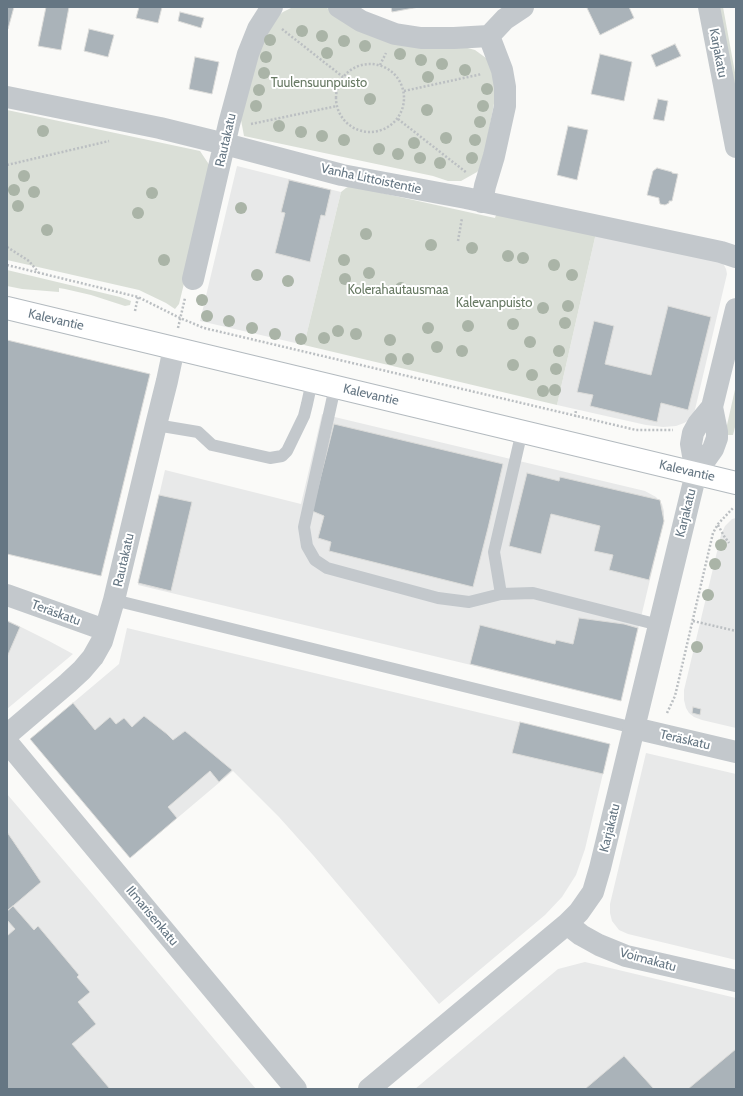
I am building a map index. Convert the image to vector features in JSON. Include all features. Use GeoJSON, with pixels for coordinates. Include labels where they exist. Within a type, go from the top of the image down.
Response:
{"type":"FeatureCollection","features":[{"type":"Feature","properties":{"kind":"main road","name":"Kalevantie"},"geometry":{"type":"LineString","coordinates":[[7,308],[736,482]]}},
{"type":"Feature","properties":{"kind":"street"},"geometry":{"type":"LineString","coordinates":[[339,7],[362,14],[395,34],[421,38],[489,36],[505,19],[523,7]]}},
{"type":"Feature","properties":{"kind":"street","name":"Karjakatu"},"geometry":{"type":"LineString","coordinates":[[709,7],[736,147]]}},
{"type":"Feature","properties":{"kind":"street","name":"Rautakatu"},"geometry":{"type":"LineString","coordinates":[[194,279],[227,134],[248,54],[258,29],[269,12]]}},
{"type":"Feature","properties":{"kind":"street"},"geometry":{"type":"LineString","coordinates":[[484,194],[505,106],[505,87],[502,70],[489,36]]}},
{"type":"Feature","properties":{"kind":"street","name":"Vanha Littoistentie"},"geometry":{"type":"LineString","coordinates":[[7,97],[160,128],[227,134],[342,175],[484,194],[721,252],[736,257]]}},
{"type":"Feature","properties":{"kind":"street","name":"Karjakatu"},"geometry":{"type":"LineString","coordinates":[[369,1089],[567,924],[579,912],[592,892],[640,729],[659,625],[696,473],[713,449],[717,438],[712,407],[736,309]]}},
{"type":"Feature","properties":{"kind":"street","name":"Rautakatu"},"geometry":{"type":"LineString","coordinates":[[7,735],[82,670],[93,657],[102,641],[114,600],[174,348]]}},
{"type":"Feature","properties":{"kind":"street","name":"Teräskatu"},"geometry":{"type":"LineString","coordinates":[[7,595],[105,630]]}},
{"type":"Feature","properties":{"kind":"street","name":"Teräskatu"},"geometry":{"type":"LineString","coordinates":[[640,729],[736,752]]}},
{"type":"Feature","properties":{"kind":"street","name":"Ilmarisenkatu"},"geometry":{"type":"LineString","coordinates":[[7,742],[296,1089]]}},
{"type":"Feature","properties":{"kind":"street","name":"Voimakatu"},"geometry":{"type":"LineString","coordinates":[[567,924],[581,935],[599,945],[626,956],[736,981]]}},
{"type":"Feature","properties":{"kind":"lane"},"geometry":{"type":"LineString","coordinates":[[156,425],[198,432],[212,445],[270,458],[282,456],[287,451],[304,416],[312,381]]}},
{"type":"Feature","properties":{"kind":"lane"},"geometry":{"type":"LineString","coordinates":[[335,387],[304,527],[307,546],[315,560],[326,568],[438,598],[469,602],[501,594],[533,593],[659,625]]}},
{"type":"Feature","properties":{"kind":"lane"},"geometry":{"type":"LineString","coordinates":[[501,594],[494,552],[522,431]]}},
{"type":"Feature","properties":{"kind":"lane"},"geometry":{"type":"LineString","coordinates":[[114,600],[640,729]]}},
{"type":"Feature","properties":{"kind":"path"},"geometry":{"type":"LineString","coordinates":[[269,12],[343,77]]}},
{"type":"Feature","properties":{"kind":"path"},"geometry":{"type":"LineString","coordinates":[[366,64],[380,65],[388,68],[396,75],[402,84],[404,91],[404,105],[401,114],[395,123],[386,129],[376,132],[356,130],[347,124],[340,116],[337,106],[336,94],[339,83],[343,77],[355,67],[366,64]]}},
{"type":"Feature","properties":{"kind":"path"},"geometry":{"type":"LineString","coordinates":[[404,91],[502,70]]}},
{"type":"Feature","properties":{"kind":"path"},"geometry":{"type":"LineString","coordinates":[[227,134],[244,125],[337,106]]}},
{"type":"Feature","properties":{"kind":"path"},"geometry":{"type":"LineString","coordinates":[[398,119],[484,194]]}},
{"type":"Feature","properties":{"kind":"path"},"geometry":{"type":"LineString","coordinates":[[7,165],[114,139]]}},
{"type":"Feature","properties":{"kind":"path"},"geometry":{"type":"LineString","coordinates":[[7,247],[29,261],[39,273]]}},
{"type":"Feature","properties":{"kind":"path"},"geometry":{"type":"LineString","coordinates":[[7,265],[138,297],[204,328],[575,417],[636,430],[675,430]]}},
{"type":"Feature","properties":{"kind":"path"},"geometry":{"type":"LineString","coordinates":[[135,311],[138,297]]}},
{"type":"Feature","properties":{"kind":"path"},"geometry":{"type":"LineString","coordinates":[[575,417],[576,410]]}},
{"type":"Feature","properties":{"kind":"path"},"geometry":{"type":"LineString","coordinates":[[640,729],[668,712],[675,696],[713,533],[718,524],[733,508]]}},
{"type":"Feature","properties":{"kind":"path"},"geometry":{"type":"LineString","coordinates":[[718,524],[729,543]]}},
{"type":"Feature","properties":{"kind":"path"},"geometry":{"type":"LineString","coordinates":[[693,620],[736,631]]}},
{"type":"Feature","properties":{"kind":"shaded area"},"geometry":{"type":"Polygon","coordinates":[[[237,166],[341,192],[304,345],[200,321],[237,166]]]}},
{"type":"Feature","properties":{"kind":"shaded area"},"geometry":{"type":"Polygon","coordinates":[[[596,233],[723,263],[726,269],[727,274],[693,418],[684,423],[676,426],[663,427],[646,425],[557,405],[596,233]]]}},
{"type":"Feature","properties":{"kind":"shaded area"},"geometry":{"type":"Polygon","coordinates":[[[322,414],[645,491],[656,497],[662,504],[664,521],[621,701],[138,585],[165,470],[301,504],[322,414]]]}},
{"type":"Feature","properties":{"kind":"shaded area"},"geometry":{"type":"Polygon","coordinates":[[[736,518],[736,728],[694,717],[686,708],[684,690],[721,535],[725,526],[732,519],[736,518]]]}},
{"type":"Feature","properties":{"kind":"shaded area"},"geometry":{"type":"Polygon","coordinates":[[[7,620],[73,654],[7,709],[7,620]]]}},
{"type":"Feature","properties":{"kind":"shaded area"},"geometry":{"type":"Polygon","coordinates":[[[127,628],[610,744],[585,849],[576,875],[562,897],[545,915],[439,1004],[313,855],[279,817],[233,771],[130,858],[30,739],[119,664],[127,628]]]}},
{"type":"Feature","properties":{"kind":"shaded area"},"geometry":{"type":"Polygon","coordinates":[[[646,753],[736,774],[736,960],[628,934],[619,930],[612,921],[610,904],[646,753]]]}},
{"type":"Feature","properties":{"kind":"shaded area"},"geometry":{"type":"Polygon","coordinates":[[[7,794],[93,895],[256,1089],[7,1089],[7,794]]]}},
{"type":"Feature","properties":{"kind":"shaded area"},"geometry":{"type":"Polygon","coordinates":[[[585,962],[736,998],[736,1089],[415,1089],[558,969],[585,962]]]}},
{"type":"Feature","properties":{"kind":"green space","name":"Tuulensuunpuisto"},"geometry":{"type":"Polygon","coordinates":[[[293,7],[325,7],[335,12],[475,50],[486,58],[492,68],[497,88],[482,167],[477,172],[461,181],[448,181],[433,176],[244,136],[241,120],[258,48],[273,20],[283,12],[293,7]]]}},
{"type":"Feature","properties":{"kind":"green space"},"geometry":{"type":"Polygon","coordinates":[[[717,7],[723,7],[736,78],[736,106],[717,7]]]}},
{"type":"Feature","properties":{"kind":"green space"},"geometry":{"type":"Polygon","coordinates":[[[7,110],[200,151],[212,169],[179,304],[175,309],[139,290],[7,260],[7,110]]]}},
{"type":"Feature","properties":{"kind":"green space","name":"Kalevanpuisto"},"geometry":{"type":"Polygon","coordinates":[[[350,186],[495,218],[497,212],[596,233],[557,405],[304,345],[341,192],[350,186]]]}},
{"type":"Feature","properties":{"kind":"green space"},"geometry":{"type":"Polygon","coordinates":[[[7,270],[120,297],[131,301],[130,305],[125,306],[91,295],[59,288],[59,292],[22,289],[7,286],[7,270]]]}},
{"type":"Feature","properties":{"kind":"green space"},"geometry":{"type":"Polygon","coordinates":[[[736,385],[736,423],[733,435],[727,435],[727,425],[736,385]]]}},
{"type":"Feature","properties":{"kind":"building"},"geometry":{"type":"Polygon","coordinates":[[[7,7],[14,7],[8,29],[7,29],[7,7]]]}},
{"type":"Feature","properties":{"kind":"building"},"geometry":{"type":"Polygon","coordinates":[[[46,7],[69,7],[61,50],[38,46],[46,7]]]}},
{"type":"Feature","properties":{"kind":"building"},"geometry":{"type":"Polygon","coordinates":[[[139,7],[162,7],[158,23],[136,18],[139,7]]]}},
{"type":"Feature","properties":{"kind":"building"},"geometry":{"type":"Polygon","coordinates":[[[391,7],[419,7],[392,12],[391,7]]]}},
{"type":"Feature","properties":{"kind":"building"},"geometry":{"type":"Polygon","coordinates":[[[629,7],[634,18],[600,35],[587,8],[629,7]]]}},
{"type":"Feature","properties":{"kind":"building"},"geometry":{"type":"Polygon","coordinates":[[[180,12],[204,18],[201,28],[178,21],[180,12]]]}},
{"type":"Feature","properties":{"kind":"building"},"geometry":{"type":"Polygon","coordinates":[[[89,29],[114,35],[108,57],[84,51],[89,29]]]}},
{"type":"Feature","properties":{"kind":"building"},"geometry":{"type":"Polygon","coordinates":[[[675,44],[681,56],[656,67],[651,55],[675,44]]]}},
{"type":"Feature","properties":{"kind":"building"},"geometry":{"type":"Polygon","coordinates":[[[600,54],[632,62],[624,101],[591,94],[600,54]]]}},
{"type":"Feature","properties":{"kind":"building"},"geometry":{"type":"Polygon","coordinates":[[[195,57],[219,62],[212,94],[189,89],[195,57]]]}},
{"type":"Feature","properties":{"kind":"building"},"geometry":{"type":"Polygon","coordinates":[[[658,99],[668,101],[664,121],[653,119],[658,99]]]}},
{"type":"Feature","properties":{"kind":"building"},"geometry":{"type":"Polygon","coordinates":[[[568,126],[588,130],[577,180],[557,175],[568,126]]]}},
{"type":"Feature","properties":{"kind":"building"},"geometry":{"type":"Polygon","coordinates":[[[657,168],[678,174],[672,201],[669,201],[669,203],[665,205],[660,204],[659,198],[647,195],[653,171],[657,168]]]}},
{"type":"Feature","properties":{"kind":"building"},"geometry":{"type":"Polygon","coordinates":[[[289,180],[331,190],[325,216],[321,215],[310,262],[275,253],[285,213],[281,212],[289,180]]]}},
{"type":"Feature","properties":{"kind":"building"},"geometry":{"type":"Polygon","coordinates":[[[668,306],[711,317],[688,410],[661,403],[657,422],[590,406],[593,395],[577,392],[594,321],[614,326],[605,364],[651,375],[668,306]]]}},
{"type":"Feature","properties":{"kind":"building"},"geometry":{"type":"Polygon","coordinates":[[[7,340],[150,374],[101,576],[7,554],[7,340]]]}},
{"type":"Feature","properties":{"kind":"building"},"geometry":{"type":"Polygon","coordinates":[[[334,424],[503,464],[473,587],[329,551],[331,542],[318,538],[324,516],[312,511],[334,424]]]}},
{"type":"Feature","properties":{"kind":"building"},"geometry":{"type":"Polygon","coordinates":[[[527,473],[559,481],[560,477],[660,500],[664,521],[649,580],[609,570],[613,555],[594,551],[600,526],[551,514],[541,554],[509,546],[527,473]]]}},
{"type":"Feature","properties":{"kind":"building"},"geometry":{"type":"Polygon","coordinates":[[[159,495],[192,502],[171,591],[138,583],[159,495]]]}},
{"type":"Feature","properties":{"kind":"building"},"geometry":{"type":"Polygon","coordinates":[[[579,618],[624,624],[638,628],[621,701],[470,664],[480,625],[555,644],[556,640],[573,644],[579,618]]]}},
{"type":"Feature","properties":{"kind":"building"},"geometry":{"type":"Polygon","coordinates":[[[7,621],[20,627],[7,657],[7,621]]]}},
{"type":"Feature","properties":{"kind":"building"},"geometry":{"type":"Polygon","coordinates":[[[73,703],[95,730],[110,717],[116,724],[124,718],[132,727],[144,716],[173,740],[185,731],[232,770],[219,782],[210,771],[168,807],[177,818],[130,858],[30,739],[73,703]]]}},
{"type":"Feature","properties":{"kind":"building"},"geometry":{"type":"Polygon","coordinates":[[[693,707],[701,709],[700,715],[692,713],[693,707]]]}},
{"type":"Feature","properties":{"kind":"building"},"geometry":{"type":"Polygon","coordinates":[[[520,722],[610,744],[603,774],[512,753],[520,722]]]}},
{"type":"Feature","properties":{"kind":"building"},"geometry":{"type":"Polygon","coordinates":[[[7,832],[41,882],[7,911],[7,832]]]}},
{"type":"Feature","properties":{"kind":"building"},"geometry":{"type":"Polygon","coordinates":[[[13,906],[34,930],[38,926],[79,975],[77,977],[90,992],[78,1002],[96,1024],[72,1044],[110,1089],[7,1089],[7,936],[15,929],[7,920],[7,911],[13,906]]]}},
{"type":"Feature","properties":{"kind":"building"},"geometry":{"type":"Polygon","coordinates":[[[736,1049],[736,1089],[688,1089],[736,1049]]]}},
{"type":"Feature","properties":{"kind":"building"},"geometry":{"type":"Polygon","coordinates":[[[624,1056],[654,1089],[585,1089],[624,1056]]]}},
{"type":"Feature","properties":{"kind":"park label","name":"Kolerahautausmaa"},"geometry":{"type":"Point","coordinates":[398,290]}}]}
